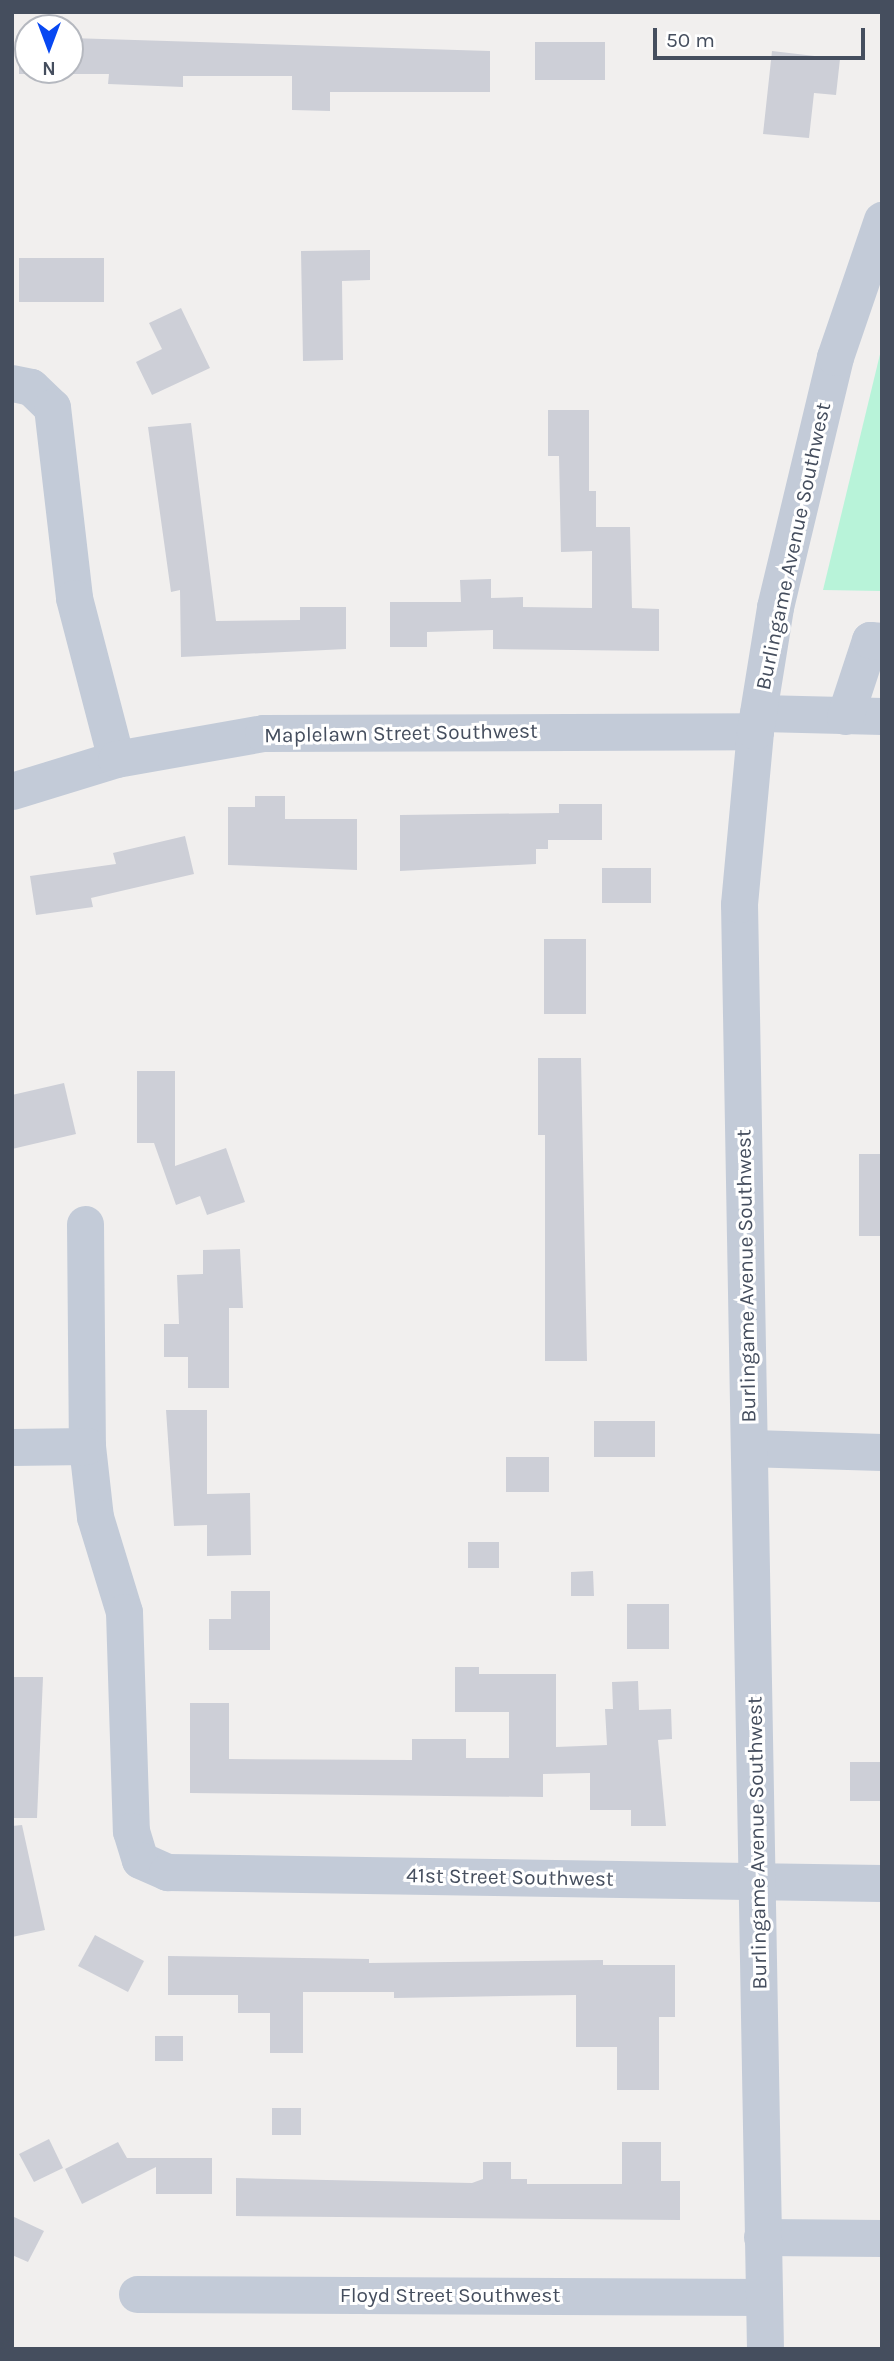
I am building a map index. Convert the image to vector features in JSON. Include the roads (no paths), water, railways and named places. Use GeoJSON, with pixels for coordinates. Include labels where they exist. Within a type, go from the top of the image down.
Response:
{"type":"FeatureCollection","features":[{"type":"Feature","properties":{"kind":"street","name":"Burlingame Avenue Southwest"},"geometry":{"type":"LineString","coordinates":[[765,2349],[759,1880],[739,904],[756,722],[775,607],[835,358],[882,220]]}},
{"type":"Feature","properties":{"kind":"street"},"geometry":{"type":"LineString","coordinates":[[12,383],[31,387],[52,407],[74,598],[116,759]]}},
{"type":"Feature","properties":{"kind":"street"},"geometry":{"type":"LineString","coordinates":[[845,716],[870,640],[882,641]]}},
{"type":"Feature","properties":{"kind":"street","name":"Maplelawn Street Southwest"},"geometry":{"type":"LineString","coordinates":[[12,791],[116,759],[263,733],[756,722],[882,716]]}},
{"type":"Feature","properties":{"kind":"street"},"geometry":{"type":"LineString","coordinates":[[12,1447],[87,1446],[85,1224]]}},
{"type":"Feature","properties":{"kind":"street","name":"41st Street Southwest"},"geometry":{"type":"LineString","coordinates":[[87,1446],[95,1517],[124,1612],[131,1831],[140,1860],[167,1872],[882,1883]]}},
{"type":"Feature","properties":{"kind":"street"},"geometry":{"type":"LineString","coordinates":[[749,1448],[882,1452]]}},
{"type":"Feature","properties":{"kind":"street"},"geometry":{"type":"LineString","coordinates":[[762,2237],[882,2238]]}},
{"type":"Feature","properties":{"kind":"street","name":"Floyd Street Southwest"},"geometry":{"type":"LineString","coordinates":[[137,2294],[763,2297]]}}]}
